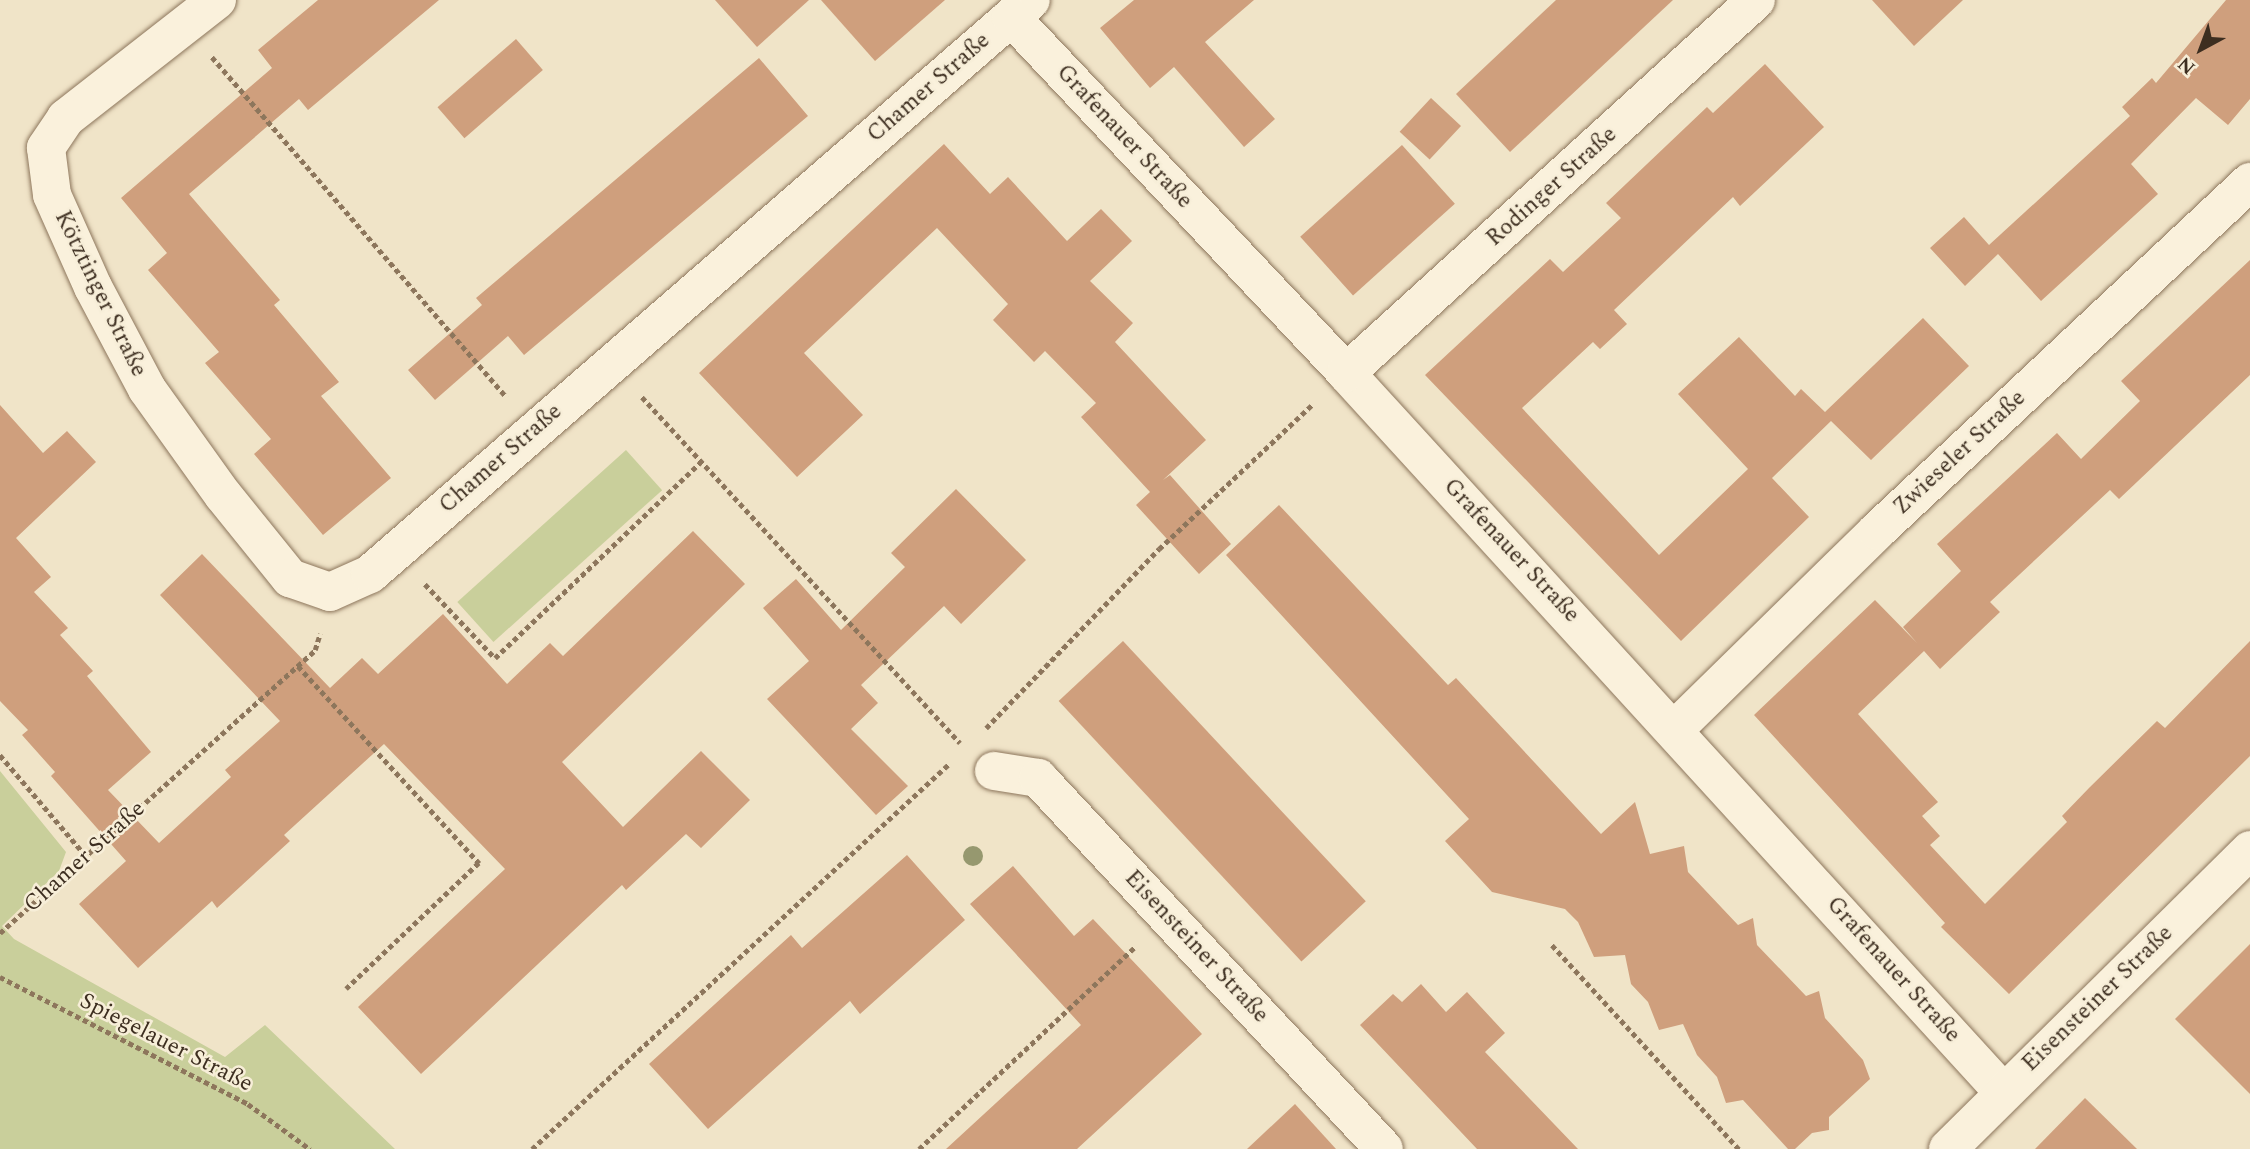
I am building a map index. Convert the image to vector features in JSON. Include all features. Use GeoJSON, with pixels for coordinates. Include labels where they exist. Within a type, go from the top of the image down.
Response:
{"type":"FeatureCollection","features":[{"type":"Feature","properties":{"kind":"street","name":"Kötztinger Straße"},"geometry":{"type":"LineString","coordinates":[[216,0],[66,118],[46,148],[52,195],[93,288],[147,388],[223,495],[290,578],[330,592]]}},
{"type":"Feature","properties":{"kind":"street","name":"Rodinger Straße"},"geometry":{"type":"LineString","coordinates":[[1346,373],[1756,0]]}},
{"type":"Feature","properties":{"kind":"street","name":"Grafenauer Straße"},"geometry":{"type":"LineString","coordinates":[[1021,9],[1346,373],[1675,729],[2003,1092]]}},
{"type":"Feature","properties":{"kind":"street","name":"Chamer Straße"},"geometry":{"type":"LineString","coordinates":[[330,592],[370,573],[1021,9]]}},
{"type":"Feature","properties":{"kind":"street","name":"Zwieseler Straße"},"geometry":{"type":"LineString","coordinates":[[1675,729],[1877,531],[2250,182]]}},
{"type":"Feature","properties":{"kind":"street","name":"Eisensteiner Straße"},"geometry":{"type":"LineString","coordinates":[[980,760],[1038,778],[1384,1149]]}},
{"type":"Feature","properties":{"kind":"street","name":"Eisensteiner Straße"},"geometry":{"type":"LineString","coordinates":[[1948,1149],[2250,850]]}},
{"type":"Feature","properties":{"kind":"path"},"geometry":{"type":"LineString","coordinates":[[185,27],[534,430]]}},
{"type":"Feature","properties":{"kind":"path"},"geometry":{"type":"LineString","coordinates":[[611,362],[700,463],[980,760]]}},
{"type":"Feature","properties":{"kind":"path"},"geometry":{"type":"LineString","coordinates":[[532,1149],[980,760],[1159,549],[1346,373]]}},
{"type":"Feature","properties":{"kind":"path"},"geometry":{"type":"LineString","coordinates":[[395,551],[495,658],[700,463]]}},
{"type":"Feature","properties":{"kind":"path","name":"Chamer Straße"},"geometry":{"type":"LineString","coordinates":[[0,933],[316,650],[330,592]]}},
{"type":"Feature","properties":{"kind":"path"},"geometry":{"type":"LineString","coordinates":[[298,666],[478,863],[346,989]]}},
{"type":"Feature","properties":{"kind":"path"},"geometry":{"type":"LineString","coordinates":[[0,755],[86,856]]}},
{"type":"Feature","properties":{"kind":"path"},"geometry":{"type":"LineString","coordinates":[[919,1149],[1168,917]]}},
{"type":"Feature","properties":{"kind":"path"},"geometry":{"type":"LineString","coordinates":[[1552,945],[1739,1149]]}},
{"type":"Feature","properties":{"kind":"path","name":"Spiegelauer Straße"},"geometry":{"type":"LineString","coordinates":[[0,977],[248,1104],[310,1149]]}},
{"type":"Feature","properties":{"kind":"green space"},"geometry":{"type":"Polygon","coordinates":[[[626,450],[662,490],[493,642],[457,602],[626,450]]]}},
{"type":"Feature","properties":{"kind":"green space"},"geometry":{"type":"Polygon","coordinates":[[[0,771],[66,852],[59,871],[2,926],[14,939],[225,1057],[265,1025],[395,1149],[0,1149],[0,771]]]}},
{"type":"Feature","properties":{"kind":"building"},"geometry":{"type":"Polygon","coordinates":[[[318,0],[439,0],[308,110],[299,99],[189,194],[280,300],[274,305],[339,382],[321,396],[391,478],[323,535],[254,454],[271,439],[205,363],[219,352],[148,270],[167,253],[121,198],[272,68],[258,50],[318,0]]]}},
{"type":"Feature","properties":{"kind":"building"},"geometry":{"type":"Polygon","coordinates":[[[715,0],[809,0],[757,47],[715,0]]]}},
{"type":"Feature","properties":{"kind":"building"},"geometry":{"type":"Polygon","coordinates":[[[821,0],[945,0],[875,61],[821,0]]]}},
{"type":"Feature","properties":{"kind":"building"},"geometry":{"type":"Polygon","coordinates":[[[1134,0],[1254,0],[1205,42],[1275,119],[1244,147],[1174,67],[1150,88],[1100,28],[1134,0]]]}},
{"type":"Feature","properties":{"kind":"building"},"geometry":{"type":"Polygon","coordinates":[[[1556,0],[1673,0],[1510,152],[1456,94],[1556,0]]]}},
{"type":"Feature","properties":{"kind":"building"},"geometry":{"type":"Polygon","coordinates":[[[1872,0],[1963,0],[1914,46],[1872,0]]]}},
{"type":"Feature","properties":{"kind":"building"},"geometry":{"type":"Polygon","coordinates":[[[2226,0],[2250,0],[2250,99],[2228,125],[2196,98],[2131,164],[2158,194],[2041,301],[1998,254],[1965,286],[1930,248],[1964,217],[1989,245],[2130,116],[2122,107],[2152,78],[2156,83],[2226,0]]]}},
{"type":"Feature","properties":{"kind":"building"},"geometry":{"type":"Polygon","coordinates":[[[516,39],[543,70],[464,138],[438,107],[516,39]]]}},
{"type":"Feature","properties":{"kind":"building"},"geometry":{"type":"Polygon","coordinates":[[[759,58],[808,116],[524,355],[508,336],[435,400],[408,370],[482,305],[476,298],[759,58]]]}},
{"type":"Feature","properties":{"kind":"building"},"geometry":{"type":"Polygon","coordinates":[[[1765,64],[1824,127],[1740,206],[1733,197],[1614,310],[1627,324],[1600,349],[1593,342],[1522,408],[1659,555],[1748,469],[1678,394],[1739,337],[1795,396],[1801,389],[1825,412],[1923,318],[1969,366],[1871,460],[1831,421],[1772,478],[1809,517],[1681,641],[1425,375],[1550,259],[1563,272],[1621,218],[1606,203],[1707,107],[1713,113],[1765,64]]]}},
{"type":"Feature","properties":{"kind":"building"},"geometry":{"type":"Polygon","coordinates":[[[1431,98],[1461,126],[1430,160],[1400,132],[1431,98]]]}},
{"type":"Feature","properties":{"kind":"building"},"geometry":{"type":"Polygon","coordinates":[[[944,144],[990,194],[1008,177],[1067,241],[1101,209],[1132,241],[1090,281],[1133,323],[1115,342],[1206,440],[1163,480],[1170,475],[1231,544],[1199,574],[1136,505],[1150,492],[1081,417],[1096,403],[1045,351],[1034,362],[993,320],[1008,304],[937,228],[804,353],[863,415],[797,477],[699,373],[944,144]]]}},
{"type":"Feature","properties":{"kind":"building"},"geometry":{"type":"Polygon","coordinates":[[[1402,145],[1455,204],[1353,295],[1300,237],[1402,145]]]}},
{"type":"Feature","properties":{"kind":"building"},"geometry":{"type":"Polygon","coordinates":[[[2250,260],[2250,375],[2119,499],[2110,490],[1990,602],[2000,612],[1940,669],[1924,651],[1858,714],[1938,802],[1922,816],[1940,836],[1930,845],[1985,904],[2067,822],[2062,816],[2089,788],[2157,721],[2165,728],[2250,641],[2250,756],[2009,994],[1941,927],[1945,923],[1754,715],[1875,600],[1917,643],[1903,627],[1961,571],[1937,544],[2057,433],[2081,459],[2140,401],[2121,381],[2250,260]]]}},
{"type":"Feature","properties":{"kind":"building"},"geometry":{"type":"Polygon","coordinates":[[[0,405],[43,453],[67,431],[96,462],[16,538],[51,577],[34,592],[68,628],[60,635],[93,671],[87,676],[151,752],[108,790],[159,843],[231,777],[225,770],[280,721],[160,595],[202,554],[330,688],[362,658],[378,674],[443,614],[507,684],[550,643],[563,656],[693,531],[745,584],[562,762],[623,827],[701,751],[750,800],[701,848],[686,834],[626,890],[622,885],[421,1074],[358,1007],[505,869],[384,744],[284,835],[290,841],[217,908],[212,901],[138,968],[79,904],[126,861],[51,776],[55,772],[22,735],[28,730],[0,701],[0,405]]]}},
{"type":"Feature","properties":{"kind":"building"},"geometry":{"type":"Polygon","coordinates":[[[956,489],[1026,560],[961,624],[944,606],[861,685],[878,703],[851,729],[908,786],[876,815],[767,699],[809,661],[763,608],[796,579],[841,630],[905,567],[891,553],[956,489]]]}},
{"type":"Feature","properties":{"kind":"building"},"geometry":{"type":"Polygon","coordinates":[[[1279,505],[1448,685],[1456,678],[1601,834],[1635,802],[1650,854],[1684,846],[1688,872],[1738,925],[1753,918],[1757,945],[1806,996],[1819,991],[1825,1018],[1863,1060],[1870,1079],[1829,1117],[1829,1130],[1812,1133],[1795,1149],[1788,1149],[1743,1100],[1726,1103],[1717,1077],[1697,1055],[1683,1024],[1659,1030],[1648,1002],[1631,984],[1625,955],[1594,957],[1578,922],[1565,909],[1492,892],[1445,841],[1469,819],[1226,555],[1279,505]]]}},
{"type":"Feature","properties":{"kind":"building"},"geometry":{"type":"Polygon","coordinates":[[[1123,641],[1366,901],[1301,961],[1059,701],[1123,641]]]}},
{"type":"Feature","properties":{"kind":"building"},"geometry":{"type":"Polygon","coordinates":[[[907,855],[965,920],[860,1014],[850,1001],[708,1129],[649,1064],[791,935],[802,948],[907,855]]]}},
{"type":"Feature","properties":{"kind":"building"},"geometry":{"type":"Polygon","coordinates":[[[1013,866],[1074,936],[1093,919],[1202,1034],[1077,1149],[946,1149],[1081,1025],[970,904],[1013,866]]]}},
{"type":"Feature","properties":{"kind":"building"},"geometry":{"type":"Polygon","coordinates":[[[2250,944],[2250,1094],[2175,1019],[2250,944]]]}},
{"type":"Feature","properties":{"kind":"building"},"geometry":{"type":"Polygon","coordinates":[[[1421,984],[1446,1012],[1467,992],[1505,1033],[1485,1052],[1578,1149],[1477,1149],[1360,1025],[1393,994],[1402,1002],[1421,984]]]}},
{"type":"Feature","properties":{"kind":"building"},"geometry":{"type":"Polygon","coordinates":[[[2085,1098],[2137,1149],[2035,1149],[2085,1098]]]}},
{"type":"Feature","properties":{"kind":"building"},"geometry":{"type":"Polygon","coordinates":[[[1295,1104],[1336,1149],[1247,1149],[1295,1104]]]}}]}
